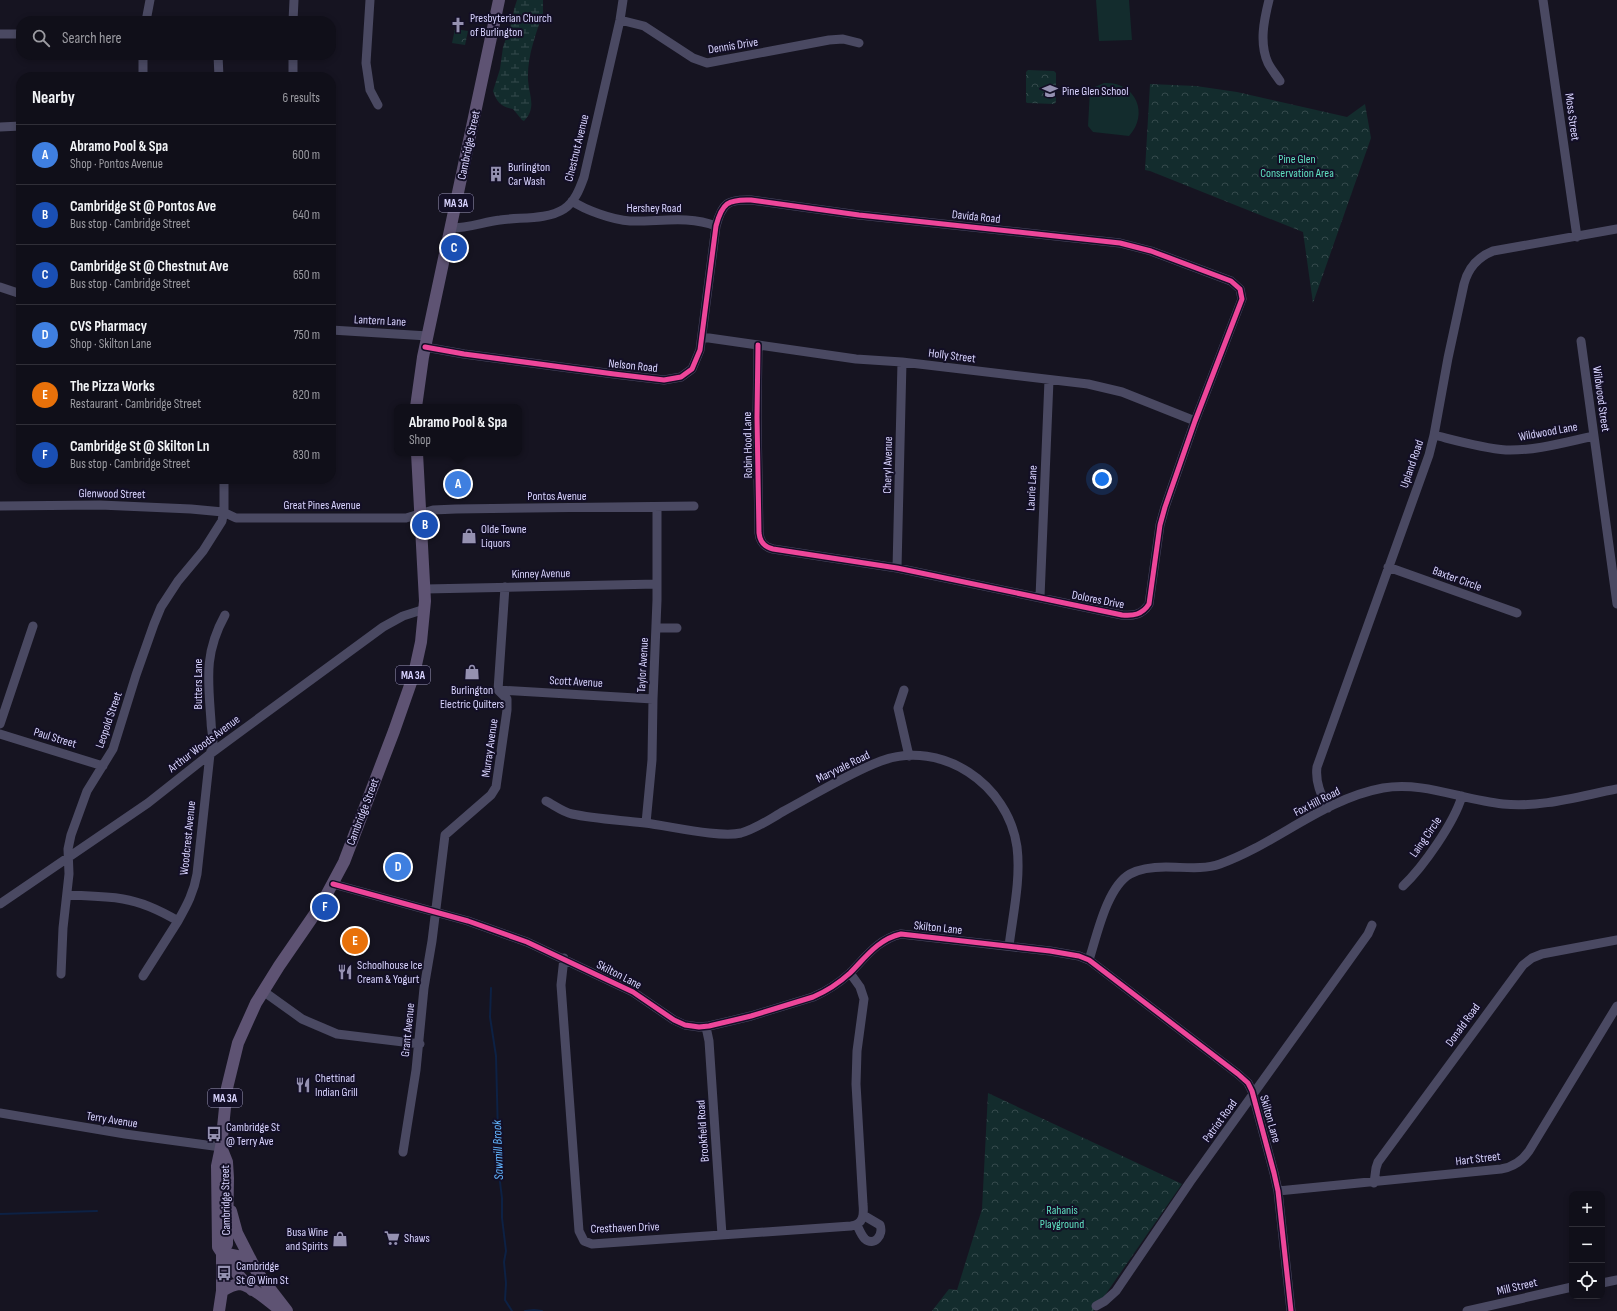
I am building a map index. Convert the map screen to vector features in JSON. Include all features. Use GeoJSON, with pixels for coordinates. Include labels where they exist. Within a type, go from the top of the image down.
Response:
{"type":"FeatureCollection","features":[{"type":"Feature","properties":{"kind":"main road","name":"Cambridge Street"},"geometry":{"type":"LineString","coordinates":[[416,404],[426,342],[500,0]]}},
{"type":"Feature","properties":{"kind":"main road","name":"Cambridge Street"},"geometry":{"type":"LineString","coordinates":[[222,1253],[218,1247],[217,1166],[221,1147],[224,1103],[233,1062],[247,1021],[263,991],[321,905],[344,862],[410,685],[421,642],[425,609],[425,589],[417,456]]}},
{"type":"Feature","properties":{"kind":"main road","name":"Cambridge Street"},"geometry":{"type":"LineString","coordinates":[[220,1311],[222,1291],[222,1253],[227,1238],[228,1194],[227,1162],[221,1147]]}},
{"type":"Feature","properties":{"kind":"main road"},"geometry":{"type":"LineString","coordinates":[[228,1194],[238,1233],[253,1265],[264,1282],[287,1311]]}},
{"type":"Feature","properties":{"kind":"main road"},"geometry":{"type":"LineString","coordinates":[[222,1253],[237,1256],[253,1265]]}},
{"type":"Feature","properties":{"kind":"main road"},"geometry":{"type":"LineString","coordinates":[[222,1253],[231,1267],[252,1290]]}},
{"type":"Feature","properties":{"kind":"main road"},"geometry":{"type":"LineString","coordinates":[[222,1291],[240,1284],[252,1290],[281,1311]]}},
{"type":"Feature","properties":{"kind":"street"},"geometry":{"type":"LineString","coordinates":[[147,16],[150,0]]}},
{"type":"Feature","properties":{"kind":"street"},"geometry":{"type":"LineString","coordinates":[[293,16],[294,0]]}},
{"type":"Feature","properties":{"kind":"street"},"geometry":{"type":"LineString","coordinates":[[370,0],[366,63],[370,90],[378,105]]}},
{"type":"Feature","properties":{"kind":"street","name":"Chestnut Avenue"},"geometry":{"type":"LineString","coordinates":[[451,228],[550,214],[565,208],[572,201],[584,177],[620,20],[623,0]]}},
{"type":"Feature","properties":{"kind":"street"},"geometry":{"type":"LineString","coordinates":[[1269,0],[1264,24],[1264,47],[1268,64],[1280,81]]}},
{"type":"Feature","properties":{"kind":"street","name":"Moss Street"},"geometry":{"type":"LineString","coordinates":[[1543,0],[1577,237]]}},
{"type":"Feature","properties":{"kind":"street","name":"Dennis Drive"},"geometry":{"type":"LineString","coordinates":[[620,20],[644,26],[693,58],[707,62],[836,39],[844,39],[859,43]]}},
{"type":"Feature","properties":{"kind":"street"},"geometry":{"type":"LineString","coordinates":[[0,34],[16,34]]}},
{"type":"Feature","properties":{"kind":"street"},"geometry":{"type":"LineString","coordinates":[[143,60],[143,72]]}},
{"type":"Feature","properties":{"kind":"street"},"geometry":{"type":"LineString","coordinates":[[218,60],[219,72]]}},
{"type":"Feature","properties":{"kind":"street"},"geometry":{"type":"LineString","coordinates":[[292,60],[293,72]]}},
{"type":"Feature","properties":{"kind":"street"},"geometry":{"type":"LineString","coordinates":[[0,127],[16,126]]}},
{"type":"Feature","properties":{"kind":"street","name":"Davida Road"},"geometry":{"type":"LineString","coordinates":[[716,226],[724,207],[733,201],[741,200],[859,215],[1090,239],[1120,243],[1151,251],[1214,273],[1231,281],[1240,289]]}},
{"type":"Feature","properties":{"kind":"street","name":"Hershey Road"},"geometry":{"type":"LineString","coordinates":[[572,201],[580,206],[617,219],[629,221],[690,220],[716,226]]}},
{"type":"Feature","properties":{"kind":"street","name":"Nelson Road"},"geometry":{"type":"LineString","coordinates":[[426,342],[513,361],[668,380],[681,377],[692,369],[698,356],[702,337],[716,226]]}},
{"type":"Feature","properties":{"kind":"street","name":"Upland Road"},"geometry":{"type":"LineString","coordinates":[[1328,808],[1317,783],[1317,767],[1429,456],[1464,284],[1471,267],[1482,257],[1494,252],[1617,230]]}},
{"type":"Feature","properties":{"kind":"street"},"geometry":{"type":"LineString","coordinates":[[0,287],[16,292]]}},
{"type":"Feature","properties":{"kind":"street","name":"Dolores Drive"},"geometry":{"type":"LineString","coordinates":[[763,544],[773,549],[897,568],[1122,615],[1137,614],[1145,610],[1150,600],[1162,517],[1195,421],[1242,299],[1240,289]]}},
{"type":"Feature","properties":{"kind":"street","name":"Lantern Lane"},"geometry":{"type":"LineString","coordinates":[[336,331],[426,342]]}},
{"type":"Feature","properties":{"kind":"street","name":"Holly Street"},"geometry":{"type":"LineString","coordinates":[[702,337],[856,359],[902,362],[1088,384],[1122,392],[1195,421]]}},
{"type":"Feature","properties":{"kind":"street","name":"Wildwood Street"},"geometry":{"type":"LineString","coordinates":[[1581,341],[1617,604]]}},
{"type":"Feature","properties":{"kind":"street","name":"Robin Hood Lane"},"geometry":{"type":"LineString","coordinates":[[758,345],[757,417],[759,533],[763,544]]}},
{"type":"Feature","properties":{"kind":"street","name":"Cheryl Avenue"},"geometry":{"type":"LineString","coordinates":[[897,568],[902,362]]}},
{"type":"Feature","properties":{"kind":"street","name":"Laurie Lane"},"geometry":{"type":"LineString","coordinates":[[1040,598],[1049,380]]}},
{"type":"Feature","properties":{"kind":"street","name":"Wildwood Lane"},"geometry":{"type":"LineString","coordinates":[[1434,435],[1483,447],[1514,450],[1594,436]]}},
{"type":"Feature","properties":{"kind":"street","name":"Leopold Street"},"geometry":{"type":"LineString","coordinates":[[62,974],[63,928],[69,874],[67,857],[71,835],[81,806],[93,780],[113,749],[136,675],[161,608],[172,588],[203,551],[222,521],[224,484]]}},
{"type":"Feature","properties":{"kind":"street","name":"Glenwood Street"},"geometry":{"type":"LineString","coordinates":[[0,506],[100,505],[223,512]]}},
{"type":"Feature","properties":{"kind":"street","name":"Pontos Avenue"},"geometry":{"type":"LineString","coordinates":[[421,514],[434,510],[456,509],[694,506]]}},
{"type":"Feature","properties":{"kind":"street","name":"Taylor Avenue"},"geometry":{"type":"LineString","coordinates":[[646,823],[652,770],[657,584],[657,507]]}},
{"type":"Feature","properties":{"kind":"street","name":"Great Pines Avenue"},"geometry":{"type":"LineString","coordinates":[[223,512],[236,518],[406,518],[421,514]]}},
{"type":"Feature","properties":{"kind":"street","name":"Baxter Circle"},"geometry":{"type":"LineString","coordinates":[[1388,567],[1517,613]]}},
{"type":"Feature","properties":{"kind":"street","name":"Kinney Avenue"},"geometry":{"type":"LineString","coordinates":[[425,589],[657,584]]}},
{"type":"Feature","properties":{"kind":"street"},"geometry":{"type":"LineString","coordinates":[[498,690],[505,587]]}},
{"type":"Feature","properties":{"kind":"street","name":"Arthur Woods Avenue"},"geometry":{"type":"LineString","coordinates":[[0,904],[148,803],[210,754],[383,627],[402,616],[425,609]]}},
{"type":"Feature","properties":{"kind":"street","name":"Butters Lane"},"geometry":{"type":"LineString","coordinates":[[210,754],[214,744],[211,730],[209,696],[209,656],[216,631],[225,615]]}},
{"type":"Feature","properties":{"kind":"street"},"geometry":{"type":"LineString","coordinates":[[0,724],[33,626]]}},
{"type":"Feature","properties":{"kind":"street"},"geometry":{"type":"LineString","coordinates":[[656,628],[677,628]]}},
{"type":"Feature","properties":{"kind":"street","name":"Scott Avenue"},"geometry":{"type":"LineString","coordinates":[[498,690],[653,699]]}},
{"type":"Feature","properties":{"kind":"street","name":"Murray Avenue"},"geometry":{"type":"LineString","coordinates":[[436,912],[445,836],[491,795],[496,787],[507,710],[507,699],[498,690]]}},
{"type":"Feature","properties":{"kind":"street"},"geometry":{"type":"LineString","coordinates":[[904,690],[898,708],[909,756]]}},
{"type":"Feature","properties":{"kind":"street","name":"Paul Street"},"geometry":{"type":"LineString","coordinates":[[0,734],[103,766]]}},
{"type":"Feature","properties":{"kind":"street","name":"Woodcrest Avenue"},"geometry":{"type":"LineString","coordinates":[[143,976],[188,904],[195,886],[210,754]]}},
{"type":"Feature","properties":{"kind":"street","name":"Maryvale Road"},"geometry":{"type":"LineString","coordinates":[[546,801],[570,814],[721,833],[741,833],[754,828],[872,764],[891,758],[909,756],[925,756],[940,759],[967,770],[991,791],[1005,812],[1015,836],[1018,857],[1017,876],[1009,946]]}},
{"type":"Feature","properties":{"kind":"street","name":"Fox Hill Road"},"geometry":{"type":"LineString","coordinates":[[1089,960],[1113,894],[1120,882],[1131,873],[1153,867],[1195,868],[1220,864],[1246,852],[1328,808],[1364,793],[1391,787],[1420,787],[1496,803],[1521,805],[1547,802],[1617,789]]}},
{"type":"Feature","properties":{"kind":"street","name":"Laing Circle"},"geometry":{"type":"LineString","coordinates":[[1402,886],[1413,876],[1450,824],[1457,811],[1462,796]]}},
{"type":"Feature","properties":{"kind":"street","name":"Skilton Lane"},"geometry":{"type":"LineString","coordinates":[[333,884],[493,929],[564,958],[633,992],[677,1022],[692,1026],[706,1027],[806,1000],[830,989],[850,973],[881,942],[901,934],[1009,946],[1079,956],[1089,960],[1248,1083],[1253,1095],[1278,1191],[1291,1311]]}},
{"type":"Feature","properties":{"kind":"street"},"geometry":{"type":"LineString","coordinates":[[421,908],[431,902],[438,894]]}},
{"type":"Feature","properties":{"kind":"street"},"geometry":{"type":"LineString","coordinates":[[67,895],[133,901],[155,909],[178,921]]}},
{"type":"Feature","properties":{"kind":"street","name":"Grant Avenue"},"geometry":{"type":"LineString","coordinates":[[403,1152],[420,1044],[424,988],[436,912]]}},
{"type":"Feature","properties":{"kind":"street","name":"Patriot Road"},"geometry":{"type":"LineString","coordinates":[[1096,1306],[1105,1301],[1116,1291],[1190,1182],[1368,934],[1372,925]]}},
{"type":"Feature","properties":{"kind":"street","name":"Donald Road"},"geometry":{"type":"LineString","coordinates":[[1374,1183],[1378,1162],[1523,965],[1532,958],[1542,954],[1617,940]]}},
{"type":"Feature","properties":{"kind":"street","name":"Cresthaven Drive"},"geometry":{"type":"LineString","coordinates":[[564,958],[561,985],[580,1236],[585,1242],[594,1244],[856,1225]]}},
{"type":"Feature","properties":{"kind":"street"},"geometry":{"type":"LineString","coordinates":[[850,973],[860,987],[864,999],[857,1051],[856,1084],[863,1215],[862,1220],[856,1225],[863,1237],[868,1241],[876,1241],[880,1237],[882,1231],[880,1225],[863,1215]]}},
{"type":"Feature","properties":{"kind":"street"},"geometry":{"type":"LineString","coordinates":[[263,991],[302,1019],[336,1034],[420,1044]]}},
{"type":"Feature","properties":{"kind":"street","name":"Hart Street"},"geometry":{"type":"LineString","coordinates":[[1278,1191],[1374,1183],[1501,1169],[1513,1166],[1521,1161],[1529,1151],[1617,1006]]}},
{"type":"Feature","properties":{"kind":"street","name":"Brookfield Road"},"geometry":{"type":"LineString","coordinates":[[706,1027],[709,1041],[722,1235]]}},
{"type":"Feature","properties":{"kind":"street","name":"Terry Avenue"},"geometry":{"type":"LineString","coordinates":[[0,1113],[118,1133],[221,1147]]}},
{"type":"Feature","properties":{"kind":"street"},"geometry":{"type":"LineString","coordinates":[[1605,1282],[1617,1280]]}},
{"type":"Feature","properties":{"kind":"street","name":"Mill Street"},"geometry":{"type":"LineString","coordinates":[[1467,1311],[1569,1288]]}},
{"type":"Feature","properties":{"kind":"green space"},"geometry":{"type":"Polygon","coordinates":[[[517,0],[543,0],[543,13],[532,45],[529,62],[528,80],[531,106],[528,116],[524,121],[513,109],[500,104],[493,91],[500,69],[503,47],[513,18],[517,0]]]}},
{"type":"Feature","properties":{"kind":"green space"},"geometry":{"type":"Polygon","coordinates":[[[1096,0],[1129,0],[1132,40],[1099,41],[1096,0]]]}},
{"type":"Feature","properties":{"kind":"green space"},"geometry":{"type":"Polygon","coordinates":[[[455,29],[468,31],[465,45],[452,43],[455,29]]]}},
{"type":"Feature","properties":{"kind":"green space"},"geometry":{"type":"Polygon","coordinates":[[[1028,70],[1054,71],[1056,73],[1056,102],[1054,104],[1026,102],[1026,72],[1028,70]]]}},
{"type":"Feature","properties":{"kind":"green space"},"geometry":{"type":"Polygon","coordinates":[[[1104,83],[1124,87],[1136,100],[1138,118],[1135,127],[1129,136],[1093,132],[1088,126],[1090,89],[1104,83]]]}},
{"type":"Feature","properties":{"kind":"green space","name":"Pine Glen Conservation Area"},"geometry":{"type":"Polygon","coordinates":[[[1150,84],[1196,86],[1237,92],[1347,117],[1365,104],[1371,138],[1313,303],[1303,232],[1145,170],[1150,84]]]}},
{"type":"Feature","properties":{"kind":"green space","name":"Rahanis Playground"},"geometry":{"type":"Polygon","coordinates":[[[988,1093],[1182,1184],[1094,1311],[932,1311],[949,1289],[957,1290],[982,1209],[988,1093]]]}},
{"type":"Feature","properties":{"kind":"waterway","name":"Sawmill Brook"},"geometry":{"type":"LineString","coordinates":[[491,988],[490,1017],[496,1056],[499,1174],[506,1251],[504,1262],[506,1283],[505,1300],[512,1311]]}},
{"type":"Feature","properties":{"kind":"waterway"},"geometry":{"type":"LineString","coordinates":[[0,1214],[97,1211]]}},
{"type":"Feature","properties":{"kind":"waterway","name":"Sawmill Brook"},"geometry":{"type":"LineString","coordinates":[[525,1311],[542,1311]]}},
{"type":"Feature","properties":{"kind":"cycle path"},"geometry":{"type":"LineString","coordinates":[[425,347],[464,354],[664,380],[681,377],[692,369],[700,350],[718,218],[727,204],[737,200],[751,200],[859,215],[1120,243],[1151,251],[1231,281],[1240,289],[1242,299],[1195,421],[1165,507],[1160,525],[1149,604],[1140,613],[1130,615],[1122,615],[897,568],[767,547],[761,541],[759,533],[757,417],[758,345]]}},
{"type":"Feature","properties":{"kind":"cycle path"},"geometry":{"type":"LineString","coordinates":[[333,884],[468,921],[527,942],[633,992],[674,1020],[685,1025],[699,1027],[751,1016],[818,995],[846,977],[867,955],[885,940],[901,934],[1050,951],[1079,956],[1089,960],[1248,1083],[1252,1091],[1278,1191],[1291,1311]]}},
{"type":"Feature","properties":{"kind":"place","name":"Presbyterian Church of Burlington"},"geometry":{"type":"Point","coordinates":[458,25]}},
{"type":"Feature","properties":{"kind":"place","name":"Pine Glen School"},"geometry":{"type":"Point","coordinates":[1050,91]}},
{"type":"Feature","properties":{"kind":"place","name":"Burlington Car Wash"},"geometry":{"type":"Point","coordinates":[496,174]}},
{"type":"Feature","properties":{"kind":"place","name":"Cambridge St @ Chestnut Ave"},"geometry":{"type":"Point","coordinates":[454,248]}},
{"type":"Feature","properties":{"kind":"place","name":"Abramo Pool & Spa"},"geometry":{"type":"Point","coordinates":[458,484]}},
{"type":"Feature","properties":{"kind":"place","name":"Cambridge St @ Pontos Ave"},"geometry":{"type":"Point","coordinates":[425,525]}},
{"type":"Feature","properties":{"kind":"place","name":"Olde Towne Liquors"},"geometry":{"type":"Point","coordinates":[469,536]}},
{"type":"Feature","properties":{"kind":"place","name":"Burlington Electric Quilters"},"geometry":{"type":"Point","coordinates":[472,672]}},
{"type":"Feature","properties":{"kind":"place","name":"CVS Pharmacy"},"geometry":{"type":"Point","coordinates":[398,867]}},
{"type":"Feature","properties":{"kind":"place","name":"Cambridge St @ Skilton Ln"},"geometry":{"type":"Point","coordinates":[325,907]}},
{"type":"Feature","properties":{"kind":"place","name":"The Pizza Works"},"geometry":{"type":"Point","coordinates":[355,941]}},
{"type":"Feature","properties":{"kind":"place","name":"Schoolhouse Ice Cream & Yogurt"},"geometry":{"type":"Point","coordinates":[345,972]}},
{"type":"Feature","properties":{"kind":"place","name":"Chettinad Indian Grill"},"geometry":{"type":"Point","coordinates":[303,1085]}},
{"type":"Feature","properties":{"kind":"place","name":"Cambridge St @ Terry Ave"},"geometry":{"type":"Point","coordinates":[214,1134]}},
{"type":"Feature","properties":{"kind":"place","name":"Shaws"},"geometry":{"type":"Point","coordinates":[392,1238]}},
{"type":"Feature","properties":{"kind":"place","name":"Busa Wine and Spirits"},"geometry":{"type":"Point","coordinates":[340,1239]}},
{"type":"Feature","properties":{"kind":"place","name":"Cambridge St @ Winn St"},"geometry":{"type":"Point","coordinates":[224,1273]}}]}
